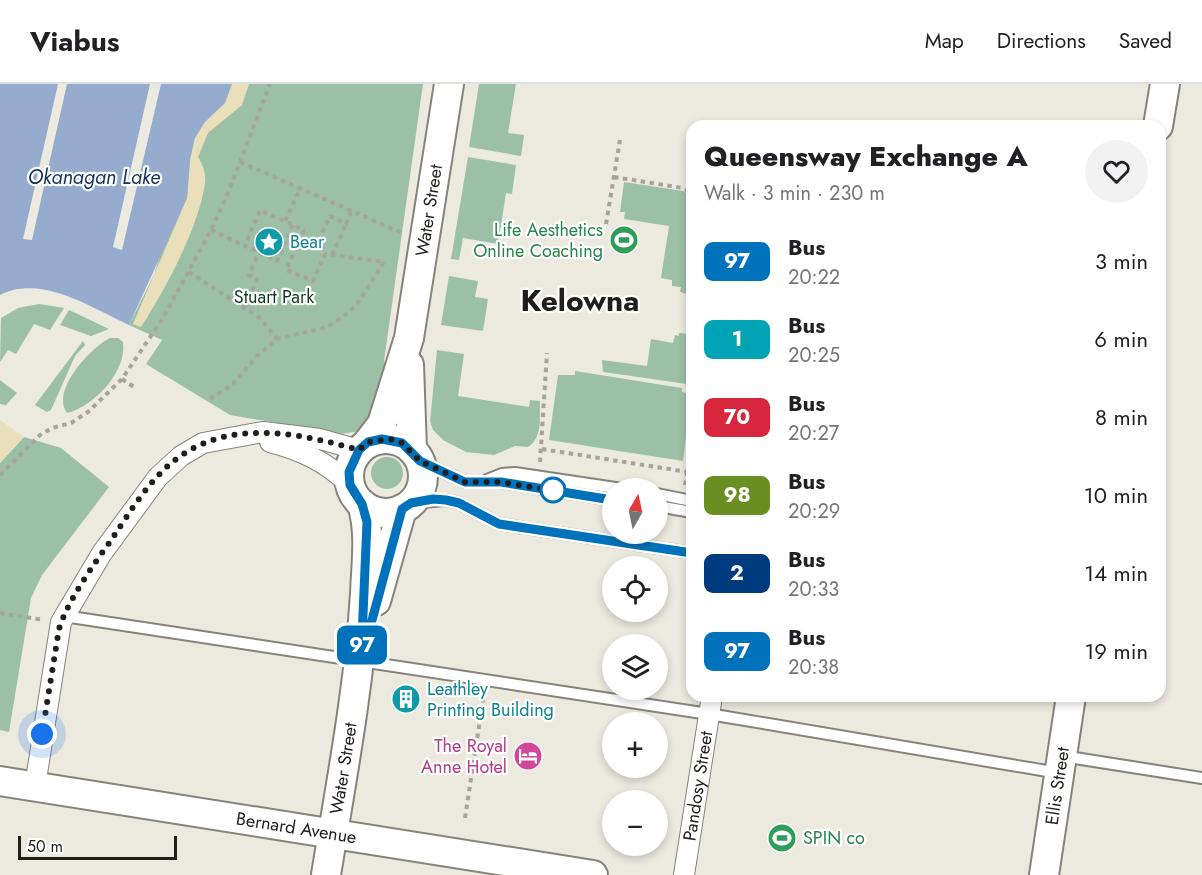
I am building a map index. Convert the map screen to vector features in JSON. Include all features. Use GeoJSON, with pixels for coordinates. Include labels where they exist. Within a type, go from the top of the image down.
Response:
{"type":"FeatureCollection","features":[{"type":"Feature","properties":{"kind":"main road","name":"Water Street"},"geometry":{"type":"LineString","coordinates":[[364,446],[382,424],[409,338],[449,84]]}},
{"type":"Feature","properties":{"kind":"main road"},"geometry":{"type":"LineString","coordinates":[[1159,120],[1165,84]]}},
{"type":"Feature","properties":{"kind":"main road","name":"Water Street"},"geometry":{"type":"LineString","coordinates":[[409,338],[416,456]]}},
{"type":"Feature","properties":{"kind":"main road"},"geometry":{"type":"LineString","coordinates":[[390,439],[402,443],[416,456],[423,476],[420,490],[406,506],[382,511],[370,510],[356,494],[350,467],[364,446],[390,439]]}},
{"type":"Feature","properties":{"kind":"main road","name":"Water Street"},"geometry":{"type":"LineString","coordinates":[[327,875],[361,661],[367,522],[356,494]]}},
{"type":"Feature","properties":{"kind":"main road","name":"Water Street"},"geometry":{"type":"LineString","coordinates":[[361,661],[406,506]]}},
{"type":"Feature","properties":{"kind":"main road","name":"Ellis Street"},"geometry":{"type":"LineString","coordinates":[[1044,875],[1070,702]]}},
{"type":"Feature","properties":{"kind":"main road","name":"Bernard Avenue"},"geometry":{"type":"LineString","coordinates":[[0,781],[593,875]]}},
{"type":"Feature","properties":{"kind":"street"},"geometry":{"type":"LineString","coordinates":[[35,786],[63,619],[102,553],[158,477],[181,456],[203,443],[244,434],[263,432],[364,446]]}},
{"type":"Feature","properties":{"kind":"street"},"geometry":{"type":"LineString","coordinates":[[244,434],[315,458],[330,467],[356,494]]}},
{"type":"Feature","properties":{"kind":"street","name":"Pandosy Street"},"geometry":{"type":"LineString","coordinates":[[684,875],[710,705]]}},
{"type":"Feature","properties":{"kind":"lane"},"geometry":{"type":"LineString","coordinates":[[416,456],[465,482],[485,481],[602,499]]}},
{"type":"Feature","properties":{"kind":"lane"},"geometry":{"type":"LineString","coordinates":[[485,481],[502,474],[515,473],[602,486]]}},
{"type":"Feature","properties":{"kind":"lane"},"geometry":{"type":"LineString","coordinates":[[668,496],[686,500]]}},
{"type":"Feature","properties":{"kind":"lane"},"geometry":{"type":"LineString","coordinates":[[406,506],[433,499],[446,500],[459,503],[499,524],[686,552]]}},
{"type":"Feature","properties":{"kind":"lane"},"geometry":{"type":"LineString","coordinates":[[668,509],[686,511]]}},
{"type":"Feature","properties":{"kind":"lane"},"geometry":{"type":"LineString","coordinates":[[63,619],[486,680],[710,705],[1060,764],[1202,778]]}},
{"type":"Feature","properties":{"kind":"path"},"geometry":{"type":"LineString","coordinates":[[0,475],[40,435],[52,428],[71,423],[88,411],[122,379],[163,318],[211,230],[270,84]]}},
{"type":"Feature","properties":{"kind":"path"},"geometry":{"type":"LineString","coordinates":[[606,224],[620,140]]}},
{"type":"Feature","properties":{"kind":"path"},"geometry":{"type":"LineString","coordinates":[[240,162],[389,228]]}},
{"type":"Feature","properties":{"kind":"path"},"geometry":{"type":"LineString","coordinates":[[614,177],[686,190]]}},
{"type":"Feature","properties":{"kind":"path"},"geometry":{"type":"LineString","coordinates":[[285,221],[300,189]]}},
{"type":"Feature","properties":{"kind":"path"},"geometry":{"type":"LineString","coordinates":[[245,246],[260,210],[304,230],[286,270],[313,281],[325,254],[319,239],[330,216],[346,224]]}},
{"type":"Feature","properties":{"kind":"path"},"geometry":{"type":"LineString","coordinates":[[332,255],[351,212]]}},
{"type":"Feature","properties":{"kind":"path"},"geometry":{"type":"LineString","coordinates":[[211,230],[277,261],[293,225]]}},
{"type":"Feature","properties":{"kind":"path"},"geometry":{"type":"LineString","coordinates":[[245,307],[257,279],[249,275],[259,252]]}},
{"type":"Feature","properties":{"kind":"path"},"geometry":{"type":"LineString","coordinates":[[210,399],[232,385],[257,356],[277,339],[327,327],[357,306],[384,262],[325,254]]}},
{"type":"Feature","properties":{"kind":"path"},"geometry":{"type":"LineString","coordinates":[[189,272],[260,318],[277,339]]}},
{"type":"Feature","properties":{"kind":"path"},"geometry":{"type":"LineString","coordinates":[[539,465],[542,449],[547,353]]}},
{"type":"Feature","properties":{"kind":"path"},"geometry":{"type":"LineString","coordinates":[[122,379],[134,387]]}},
{"type":"Feature","properties":{"kind":"path"},"geometry":{"type":"LineString","coordinates":[[542,449],[686,472]]}},
{"type":"Feature","properties":{"kind":"path"},"geometry":{"type":"LineString","coordinates":[[685,488],[686,483]]}},
{"type":"Feature","properties":{"kind":"path"},"geometry":{"type":"LineString","coordinates":[[0,613],[63,619]]}},
{"type":"Feature","properties":{"kind":"path"},"geometry":{"type":"LineString","coordinates":[[465,818],[486,680]]}},
{"type":"Feature","properties":{"kind":"green space","name":"Stuart Park"},"geometry":{"type":"Polygon","coordinates":[[[232,84],[423,84],[384,361],[388,373],[379,415],[361,431],[341,434],[230,415],[146,364],[162,340],[129,325],[154,275],[190,160],[225,103],[232,84]]]}},
{"type":"Feature","properties":{"kind":"green space"},"geometry":{"type":"Polygon","coordinates":[[[479,84],[516,84],[508,133],[524,135],[521,156],[469,147],[479,84]]]}},
{"type":"Feature","properties":{"kind":"green space"},"geometry":{"type":"Polygon","coordinates":[[[468,157],[516,165],[512,194],[506,193],[498,244],[463,238],[459,260],[451,259],[468,157]]]}},
{"type":"Feature","properties":{"kind":"green space"},"geometry":{"type":"Polygon","coordinates":[[[624,182],[686,193],[686,294],[680,292],[681,287],[672,286],[672,280],[661,278],[669,226],[624,219],[625,212],[620,212],[624,182]]]}},
{"type":"Feature","properties":{"kind":"green space"},"geometry":{"type":"Polygon","coordinates":[[[449,276],[478,281],[475,297],[488,299],[483,331],[441,325],[449,276]]]}},
{"type":"Feature","properties":{"kind":"green space"},"geometry":{"type":"Polygon","coordinates":[[[39,304],[64,308],[50,330],[34,324],[16,354],[8,350],[0,362],[1,318],[18,308],[39,304]]]}},
{"type":"Feature","properties":{"kind":"green space"},"geometry":{"type":"Polygon","coordinates":[[[69,310],[109,329],[91,336],[60,325],[69,310]]]}},
{"type":"Feature","properties":{"kind":"green space"},"geometry":{"type":"Polygon","coordinates":[[[679,333],[686,334],[686,384],[603,372],[602,360],[647,366],[651,339],[673,343],[675,335],[679,336],[679,333]]]}},
{"type":"Feature","properties":{"kind":"green space"},"geometry":{"type":"Polygon","coordinates":[[[110,338],[118,338],[123,342],[120,365],[114,376],[107,386],[88,403],[67,413],[63,404],[68,382],[93,350],[110,338]]]}},
{"type":"Feature","properties":{"kind":"green space"},"geometry":{"type":"Polygon","coordinates":[[[83,341],[85,345],[75,356],[51,410],[47,412],[35,405],[83,341]]]}},
{"type":"Feature","properties":{"kind":"green space"},"geometry":{"type":"Polygon","coordinates":[[[437,350],[464,354],[458,396],[529,407],[530,400],[540,401],[539,429],[532,444],[528,447],[515,446],[494,455],[466,452],[443,440],[433,430],[430,421],[437,350]]]}},
{"type":"Feature","properties":{"kind":"green space"},"geometry":{"type":"Polygon","coordinates":[[[575,371],[682,388],[682,392],[686,393],[686,436],[683,461],[549,440],[558,375],[575,375],[575,371]]]}},
{"type":"Feature","properties":{"kind":"green space"},"geometry":{"type":"Polygon","coordinates":[[[0,380],[17,393],[6,405],[0,404],[0,380]]]}},
{"type":"Feature","properties":{"kind":"green space"},"geometry":{"type":"Polygon","coordinates":[[[24,437],[61,448],[109,487],[42,575],[31,598],[9,732],[0,730],[0,463],[24,437]]]}},
{"type":"Feature","properties":{"kind":"green space"},"geometry":{"type":"Polygon","coordinates":[[[387,457],[398,462],[403,473],[398,484],[387,489],[376,484],[371,473],[376,462],[387,457]]]}},
{"type":"Feature","properties":{"kind":"sand"},"geometry":{"type":"Polygon","coordinates":[[[232,84],[249,84],[242,105],[208,133],[198,157],[205,176],[202,200],[180,258],[141,327],[133,324],[187,198],[190,160],[195,138],[205,122],[225,103],[232,84]]]}},
{"type":"Feature","properties":{"kind":"sand"},"geometry":{"type":"Polygon","coordinates":[[[0,420],[24,437],[0,463],[0,420]]]}},
{"type":"Feature","properties":{"kind":"water","name":"Okanagan Lake"},"geometry":{"type":"Polygon","coordinates":[[[0,84],[232,84],[225,103],[205,122],[195,138],[190,160],[187,198],[129,325],[83,302],[49,291],[33,288],[0,295],[0,84]]]}},
{"type":"Feature","properties":{"kind":"pier"},"geometry":{"type":"Polygon","coordinates":[[[58,84],[67,84],[32,240],[23,239],[58,84]]]}},
{"type":"Feature","properties":{"kind":"pier"},"geometry":{"type":"Polygon","coordinates":[[[150,84],[161,84],[122,250],[113,247],[150,84]]]}},
{"type":"Feature","properties":{"kind":"bus line","name":"97"},"geometry":{"type":"LineString","coordinates":[[602,498],[501,482],[465,482],[420,461],[412,450],[402,443],[390,439],[368,442],[352,461],[349,472],[350,485],[362,504],[367,522],[361,661],[402,509],[411,503],[433,499],[446,500],[459,503],[499,524],[602,539]]}},
{"type":"Feature","properties":{"kind":"bus line","name":"97"},"geometry":{"type":"LineString","coordinates":[[632,544],[686,552]]}},
{"type":"Feature","properties":{"kind":"place","name":"Life Aesthetics Online Coaching"},"geometry":{"type":"Point","coordinates":[624,240]}},
{"type":"Feature","properties":{"kind":"place","name":"Bear"},"geometry":{"type":"Point","coordinates":[269,242]}},
{"type":"Feature","properties":{"kind":"place","name":"Leathley Printing Building"},"geometry":{"type":"Point","coordinates":[406,699]}},
{"type":"Feature","properties":{"kind":"place","name":"The Royal Anne Hotel"},"geometry":{"type":"Point","coordinates":[528,756]}},
{"type":"Feature","properties":{"kind":"place","name":"SPIN co"},"geometry":{"type":"Point","coordinates":[782,838]}},
{"type":"Feature","properties":{"kind":"district","name":"Kelowna"},"geometry":{"type":"Point","coordinates":[580,301]}},
{"type":"Feature","properties":{"kind":"route"},"geometry":{"type":"LineString","coordinates":[[42,734],[59,629],[64,616],[128,514],[158,477],[181,456],[203,443],[263,432],[320,439],[359,450],[368,442],[390,439],[412,450],[420,461],[465,482],[501,482],[555,491],[553,490]]}}]}
